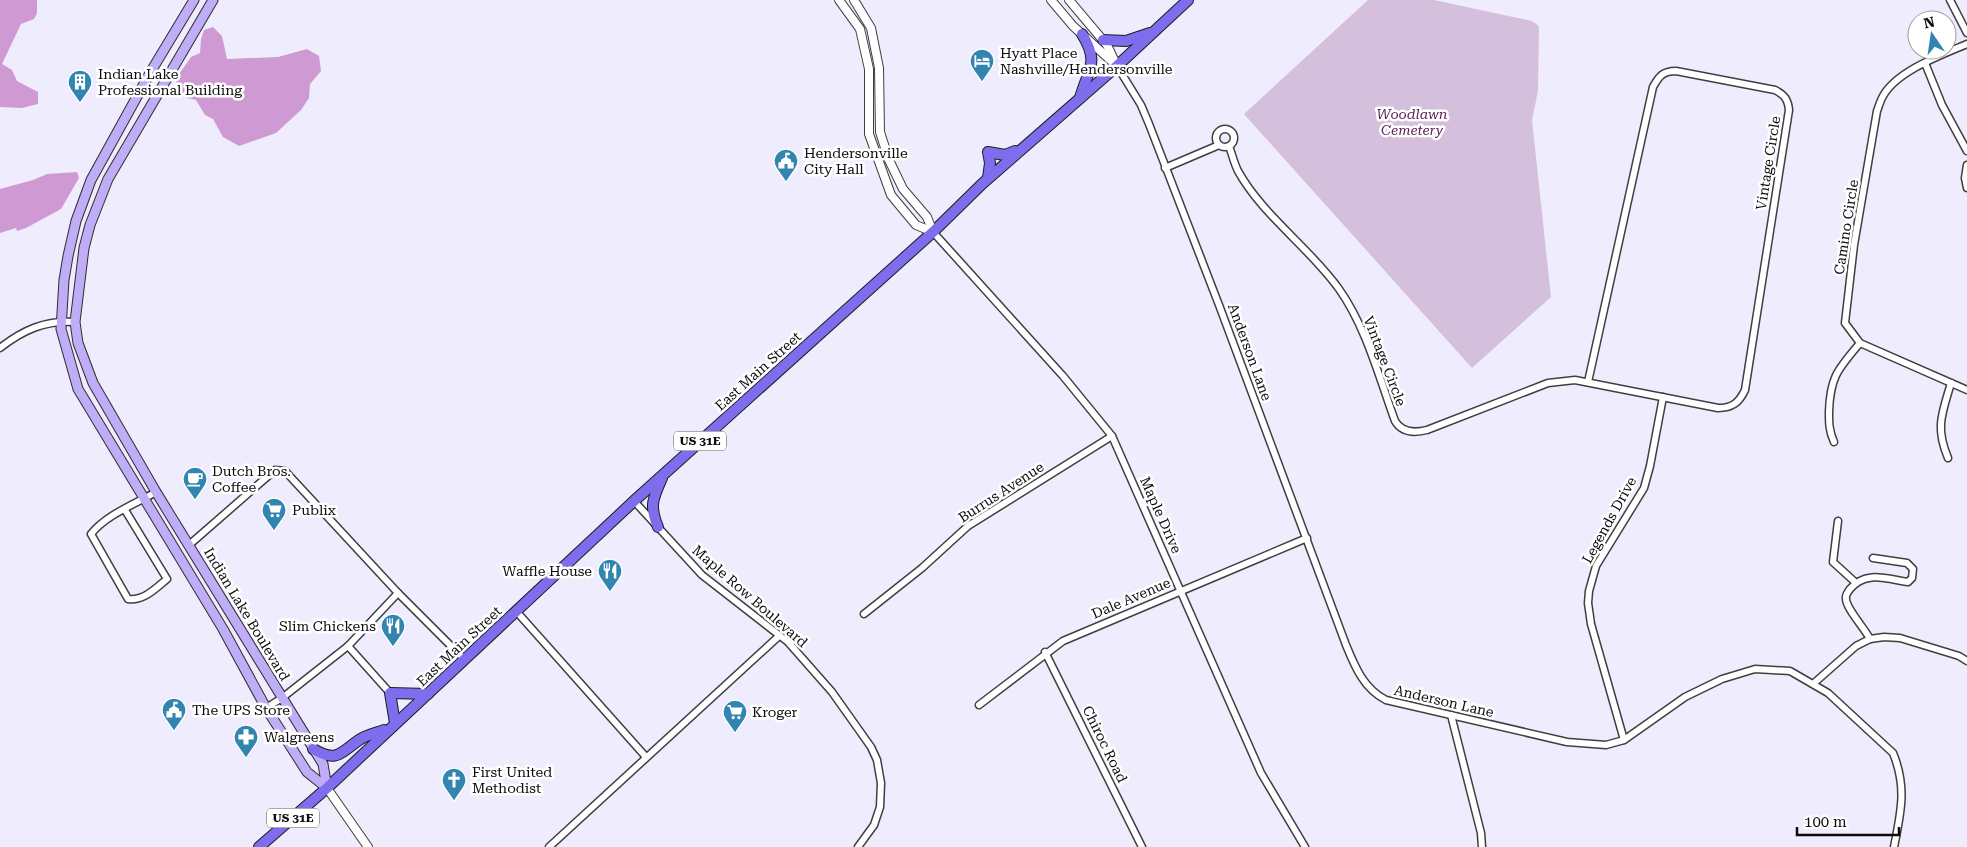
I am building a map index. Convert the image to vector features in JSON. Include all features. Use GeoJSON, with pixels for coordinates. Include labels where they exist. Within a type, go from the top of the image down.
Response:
{"type":"FeatureCollection","features":[{"type":"Feature","properties":{"kind":"main road","name":"Indian Lake Boulevard"},"geometry":{"type":"LineString","coordinates":[[194,0],[91,180],[76,221],[64,280],[61,321],[65,345],[78,389],[223,629],[266,708],[307,772],[327,788]]}},
{"type":"Feature","properties":{"kind":"main road","name":"Indian Lake Boulevard"},"geometry":{"type":"LineString","coordinates":[[213,0],[114,168],[90,225],[79,275],[75,322],[78,343],[93,383],[156,492],[323,764],[327,788]]}},
{"type":"Feature","properties":{"kind":"main road","name":"East Main Street"},"geometry":{"type":"LineString","coordinates":[[259,847],[327,788],[391,726],[428,694],[634,501],[933,232],[988,178],[1116,66],[1186,1]]}},
{"type":"Feature","properties":{"kind":"main road"},"geometry":{"type":"LineString","coordinates":[[1103,40],[1126,41],[1154,32]]}},
{"type":"Feature","properties":{"kind":"main road"},"geometry":{"type":"LineString","coordinates":[[1080,98],[1092,62],[1090,48],[1082,34]]}},
{"type":"Feature","properties":{"kind":"main road"},"geometry":{"type":"LineString","coordinates":[[139,96],[152,103]]}},
{"type":"Feature","properties":{"kind":"main road"},"geometry":{"type":"LineString","coordinates":[[988,178],[990,163],[988,152],[1005,155],[1022,148]]}},
{"type":"Feature","properties":{"kind":"main road"},"geometry":{"type":"LineString","coordinates":[[658,527],[653,515],[652,506],[663,475]]}},
{"type":"Feature","properties":{"kind":"main road"},"geometry":{"type":"LineString","coordinates":[[223,629],[235,620]]}},
{"type":"Feature","properties":{"kind":"main road"},"geometry":{"type":"LineString","coordinates":[[313,749],[323,755],[335,756],[344,753],[365,736],[391,726],[390,693],[428,694]]}},
{"type":"Feature","properties":{"kind":"street"},"geometry":{"type":"LineString","coordinates":[[839,0],[860,29],[869,69],[869,134],[891,195],[916,225],[933,232]]}},
{"type":"Feature","properties":{"kind":"street"},"geometry":{"type":"LineString","coordinates":[[854,0],[870,28],[879,68],[880,132],[889,160],[903,189],[928,217],[933,232]]}},
{"type":"Feature","properties":{"kind":"street"},"geometry":{"type":"LineString","coordinates":[[1051,0],[1060,12],[1116,66]]}},
{"type":"Feature","properties":{"kind":"street"},"geometry":{"type":"LineString","coordinates":[[1069,0],[1103,40],[1116,66]]}},
{"type":"Feature","properties":{"kind":"street"},"geometry":{"type":"LineString","coordinates":[[1950,0],[1965,25],[1967,33]]}},
{"type":"Feature","properties":{"kind":"street","name":"Camino Circle"},"geometry":{"type":"LineString","coordinates":[[1967,44],[1925,63],[1897,80],[1883,96],[1877,111],[1854,245],[1845,323],[1860,343],[1967,390]]}},
{"type":"Feature","properties":{"kind":"street"},"geometry":{"type":"LineString","coordinates":[[1925,63],[1942,105],[1967,151]]}},
{"type":"Feature","properties":{"kind":"street","name":"Anderson Lane"},"geometry":{"type":"LineString","coordinates":[[1116,66],[1140,105],[1358,673],[1374,694],[1386,700],[1567,742],[1606,744],[1624,740],[1638,732],[1648,722],[1685,697],[1722,679],[1755,669],[1790,671],[1828,693],[1893,753],[1902,784],[1902,809],[1894,847]]}},
{"type":"Feature","properties":{"kind":"street"},"geometry":{"type":"LineString","coordinates":[[869,69],[879,68]]}},
{"type":"Feature","properties":{"kind":"street","name":"Vintage Circle"},"geometry":{"type":"LineString","coordinates":[[1229,146],[1236,169],[1259,201],[1331,278],[1348,304],[1360,327],[1395,421],[1401,428],[1412,432],[1427,430],[1548,383],[1575,380],[1725,408],[1737,403],[1745,390],[1789,110],[1786,98],[1775,90],[1676,71],[1667,71],[1661,74],[1657,80],[1653,87],[1588,382]]}},
{"type":"Feature","properties":{"kind":"street"},"geometry":{"type":"LineString","coordinates":[[1220,130],[1230,130],[1234,137],[1229,146],[1223,147],[1219,145],[1216,142],[1216,134],[1220,130]]}},
{"type":"Feature","properties":{"kind":"street"},"geometry":{"type":"LineString","coordinates":[[869,134],[880,132]]}},
{"type":"Feature","properties":{"kind":"street"},"geometry":{"type":"LineString","coordinates":[[1165,168],[1219,145]]}},
{"type":"Feature","properties":{"kind":"street"},"geometry":{"type":"LineString","coordinates":[[1967,165],[1965,178],[1967,188]]}},
{"type":"Feature","properties":{"kind":"street","name":"Maple Drive"},"geometry":{"type":"LineString","coordinates":[[933,232],[1063,376],[1112,436],[1261,772],[1305,847]]}},
{"type":"Feature","properties":{"kind":"street"},"geometry":{"type":"LineString","coordinates":[[0,348],[29,328],[61,321],[75,322]]}},
{"type":"Feature","properties":{"kind":"street"},"geometry":{"type":"LineString","coordinates":[[1834,442],[1829,431],[1830,390],[1838,369],[1860,343]]}},
{"type":"Feature","properties":{"kind":"street"},"geometry":{"type":"LineString","coordinates":[[1948,458],[1941,441],[1940,422],[1951,383]]}},
{"type":"Feature","properties":{"kind":"street","name":"Legends Drive"},"geometry":{"type":"LineString","coordinates":[[1624,740],[1591,624],[1588,603],[1589,591],[1596,566],[1644,488],[1663,397]]}},
{"type":"Feature","properties":{"kind":"street","name":"Burrus Avenue"},"geometry":{"type":"LineString","coordinates":[[864,614],[922,568],[968,526],[1112,436]]}},
{"type":"Feature","properties":{"kind":"street"},"geometry":{"type":"LineString","coordinates":[[189,545],[275,470],[284,471],[398,593],[464,659]]}},
{"type":"Feature","properties":{"kind":"street"},"geometry":{"type":"LineString","coordinates":[[125,510],[167,579],[137,600],[128,599],[91,534],[98,526],[125,510],[156,492]]}},
{"type":"Feature","properties":{"kind":"street","name":"Maple Row Boulevard"},"geometry":{"type":"LineString","coordinates":[[634,501],[706,578],[788,642],[832,692],[871,747],[877,760],[881,784],[880,807],[874,825],[858,847]]}},
{"type":"Feature","properties":{"kind":"street"},"geometry":{"type":"LineString","coordinates":[[1838,521],[1833,562],[1856,583]]}},
{"type":"Feature","properties":{"kind":"street","name":"Dale Avenue"},"geometry":{"type":"LineString","coordinates":[[979,705],[1045,652],[1063,641],[1307,538]]}},
{"type":"Feature","properties":{"kind":"street"},"geometry":{"type":"LineString","coordinates":[[1870,639],[1851,611],[1846,600],[1847,593],[1862,578],[1870,577],[1908,582],[1912,578],[1913,569],[1907,563],[1873,558]]}},
{"type":"Feature","properties":{"kind":"street"},"geometry":{"type":"LineString","coordinates":[[266,708],[282,698],[348,646],[398,593]]}},
{"type":"Feature","properties":{"kind":"street"},"geometry":{"type":"LineString","coordinates":[[516,611],[646,758]]}},
{"type":"Feature","properties":{"kind":"street"},"geometry":{"type":"LineString","coordinates":[[549,847],[779,636]]}},
{"type":"Feature","properties":{"kind":"street"},"geometry":{"type":"LineString","coordinates":[[1813,684],[1856,646],[1870,639],[1884,637],[1900,638],[1959,656],[1967,661]]}},
{"type":"Feature","properties":{"kind":"street"},"geometry":{"type":"LineString","coordinates":[[348,646],[390,693]]}},
{"type":"Feature","properties":{"kind":"street","name":"Chiroc Road"},"geometry":{"type":"LineString","coordinates":[[1045,652],[1142,847]]}},
{"type":"Feature","properties":{"kind":"street"},"geometry":{"type":"LineString","coordinates":[[1451,715],[1481,833],[1482,847]]}},
{"type":"Feature","properties":{"kind":"street"},"geometry":{"type":"LineString","coordinates":[[327,788],[368,847]]}},
{"type":"Feature","properties":{"kind":"shaded area"},"geometry":{"type":"Polygon","coordinates":[[[0,0],[37,0],[37,13],[34,19],[21,24],[2,64],[12,70],[17,81],[38,92],[38,104],[22,108],[0,107],[0,0]]]}},
{"type":"Feature","properties":{"kind":"shaded area"},"geometry":{"type":"Polygon","coordinates":[[[213,27],[222,36],[227,59],[278,57],[307,49],[319,56],[321,71],[310,84],[309,98],[301,110],[276,133],[239,146],[223,137],[213,119],[205,115],[196,100],[183,97],[175,80],[191,57],[200,53],[204,30],[213,27]]]}},
{"type":"Feature","properties":{"kind":"shaded area"},"geometry":{"type":"Polygon","coordinates":[[[77,172],[79,178],[61,209],[26,228],[17,231],[16,228],[0,233],[0,189],[47,174],[77,172]]]}},
{"type":"Feature","properties":{"kind":"green space","name":"Woodlawn Cemetery"},"geometry":{"type":"Polygon","coordinates":[[[1368,0],[1434,0],[1532,21],[1539,26],[1538,91],[1532,120],[1551,297],[1472,368],[1244,114],[1368,0]]]}},
{"type":"Feature","properties":{"kind":"place","name":"Hyatt Place Nashville/Hendersonville"},"geometry":{"type":"Point","coordinates":[982,82]}},
{"type":"Feature","properties":{"kind":"place","name":"Indian Lake Professional Building"},"geometry":{"type":"Point","coordinates":[80,103]}},
{"type":"Feature","properties":{"kind":"place","name":"Hendersonville City Hall"},"geometry":{"type":"Point","coordinates":[786,182]}},
{"type":"Feature","properties":{"kind":"place","name":"Dutch Bros. Coffee"},"geometry":{"type":"Point","coordinates":[195,500]}},
{"type":"Feature","properties":{"kind":"place","name":"Publix"},"geometry":{"type":"Point","coordinates":[274,531]}},
{"type":"Feature","properties":{"kind":"place","name":"Waffle House"},"geometry":{"type":"Point","coordinates":[610,592]}},
{"type":"Feature","properties":{"kind":"place","name":"Slim Chickens"},"geometry":{"type":"Point","coordinates":[393,647]}},
{"type":"Feature","properties":{"kind":"place","name":"The UPS Store"},"geometry":{"type":"Point","coordinates":[174,731]}},
{"type":"Feature","properties":{"kind":"place","name":"Kroger"},"geometry":{"type":"Point","coordinates":[735,733]}},
{"type":"Feature","properties":{"kind":"place","name":"Walgreens"},"geometry":{"type":"Point","coordinates":[246,758]}},
{"type":"Feature","properties":{"kind":"place","name":"First United Methodist"},"geometry":{"type":"Point","coordinates":[454,801]}}]}
